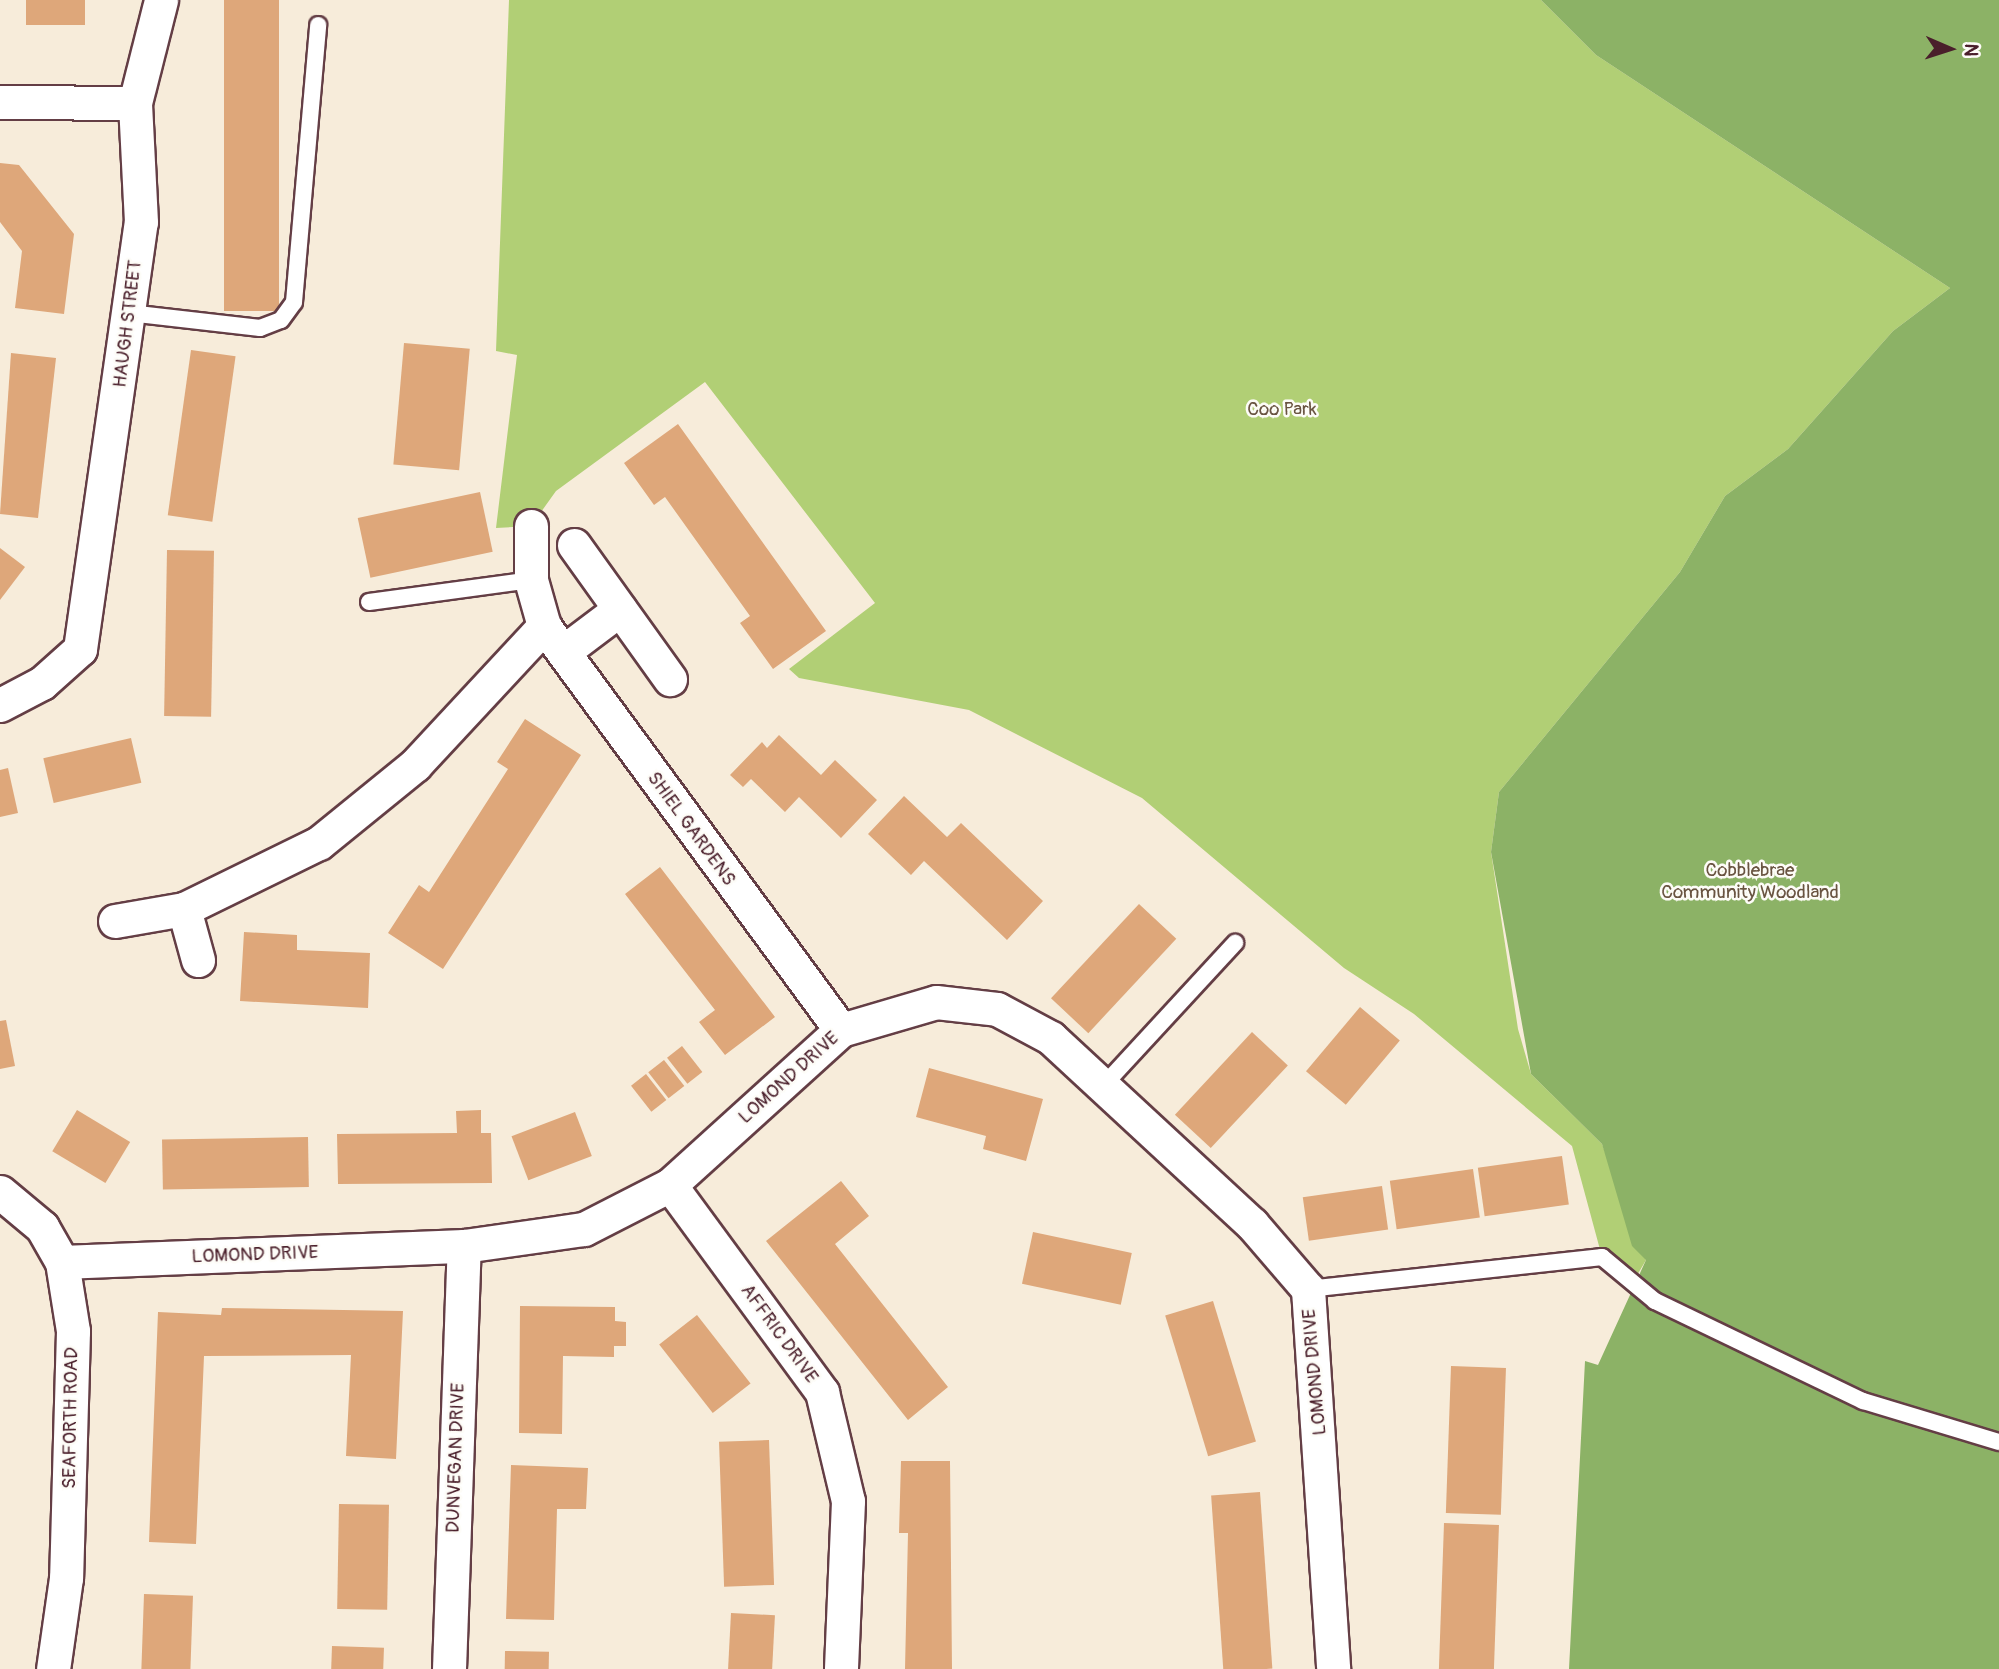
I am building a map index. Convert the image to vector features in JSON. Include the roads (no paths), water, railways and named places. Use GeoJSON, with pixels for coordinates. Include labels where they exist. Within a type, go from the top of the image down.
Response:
{"type":"FeatureCollection","features":[{"type":"Feature","properties":{"kind":"street","name":"HAUGH STREET"},"geometry":{"type":"LineString","coordinates":[[0,705],[42,683],[80,649],[141,222],[135,103],[161,0]]}},
{"type":"Feature","properties":{"kind":"street"},"geometry":{"type":"LineString","coordinates":[[0,102],[135,103]]}},
{"type":"Feature","properties":{"kind":"street","name":"SHIEL GARDENS"},"geometry":{"type":"LineString","coordinates":[[531,526],[531,579],[555,638],[666,797],[841,1030]]}},
{"type":"Feature","properties":{"kind":"street"},"geometry":{"type":"LineString","coordinates":[[574,545],[670,679]]}},
{"type":"Feature","properties":{"kind":"street"},"geometry":{"type":"LineString","coordinates":[[115,921],[184,909],[319,843],[377,799],[555,638],[620,609]]}},
{"type":"Feature","properties":{"kind":"street"},"geometry":{"type":"LineString","coordinates":[[184,909],[198,960]]}},
{"type":"Feature","properties":{"kind":"street","name":"LOMOND DRIVE"},"geometry":{"type":"LineString","coordinates":[[62,1262],[464,1246],[584,1229],[670,1185],[841,1030],[936,1002],[997,1009],[1051,1038],[1252,1224],[1308,1289],[1333,1669]]}},
{"type":"Feature","properties":{"kind":"street","name":"AFFRIC DRIVE"},"geometry":{"type":"LineString","coordinates":[[670,1185],[822,1392],[848,1501],[841,1669]]}},
{"type":"Feature","properties":{"kind":"street","name":"SEAFORTH ROAD"},"geometry":{"type":"LineString","coordinates":[[0,1192],[42,1227],[62,1262],[73,1331],[66,1577],[52,1669]]}},
{"type":"Feature","properties":{"kind":"street","name":"DUNVEGAN DRIVE"},"geometry":{"type":"LineString","coordinates":[[449,1669],[464,1246]]}},
{"type":"Feature","properties":{"kind":"lane"},"geometry":{"type":"LineString","coordinates":[[129,313],[260,328],[281,320],[293,302],[318,25]]}},
{"type":"Feature","properties":{"kind":"lane"},"geometry":{"type":"LineString","coordinates":[[369,602],[531,579]]}},
{"type":"Feature","properties":{"kind":"lane"},"geometry":{"type":"LineString","coordinates":[[1102,1086],[1235,943]]}},
{"type":"Feature","properties":{"kind":"lane"},"geometry":{"type":"LineString","coordinates":[[1308,1289],[1602,1257],[1656,1301],[1863,1401],[1999,1442]]}},
{"type":"Feature","properties":{"kind":"park label","name":"Coo Park"},"geometry":{"type":"Point","coordinates":[1282,410]}},
{"type":"Feature","properties":{"kind":"park label","name":"Cobblebrae Community Woodland"},"geometry":{"type":"Point","coordinates":[1750,882]}}]}
